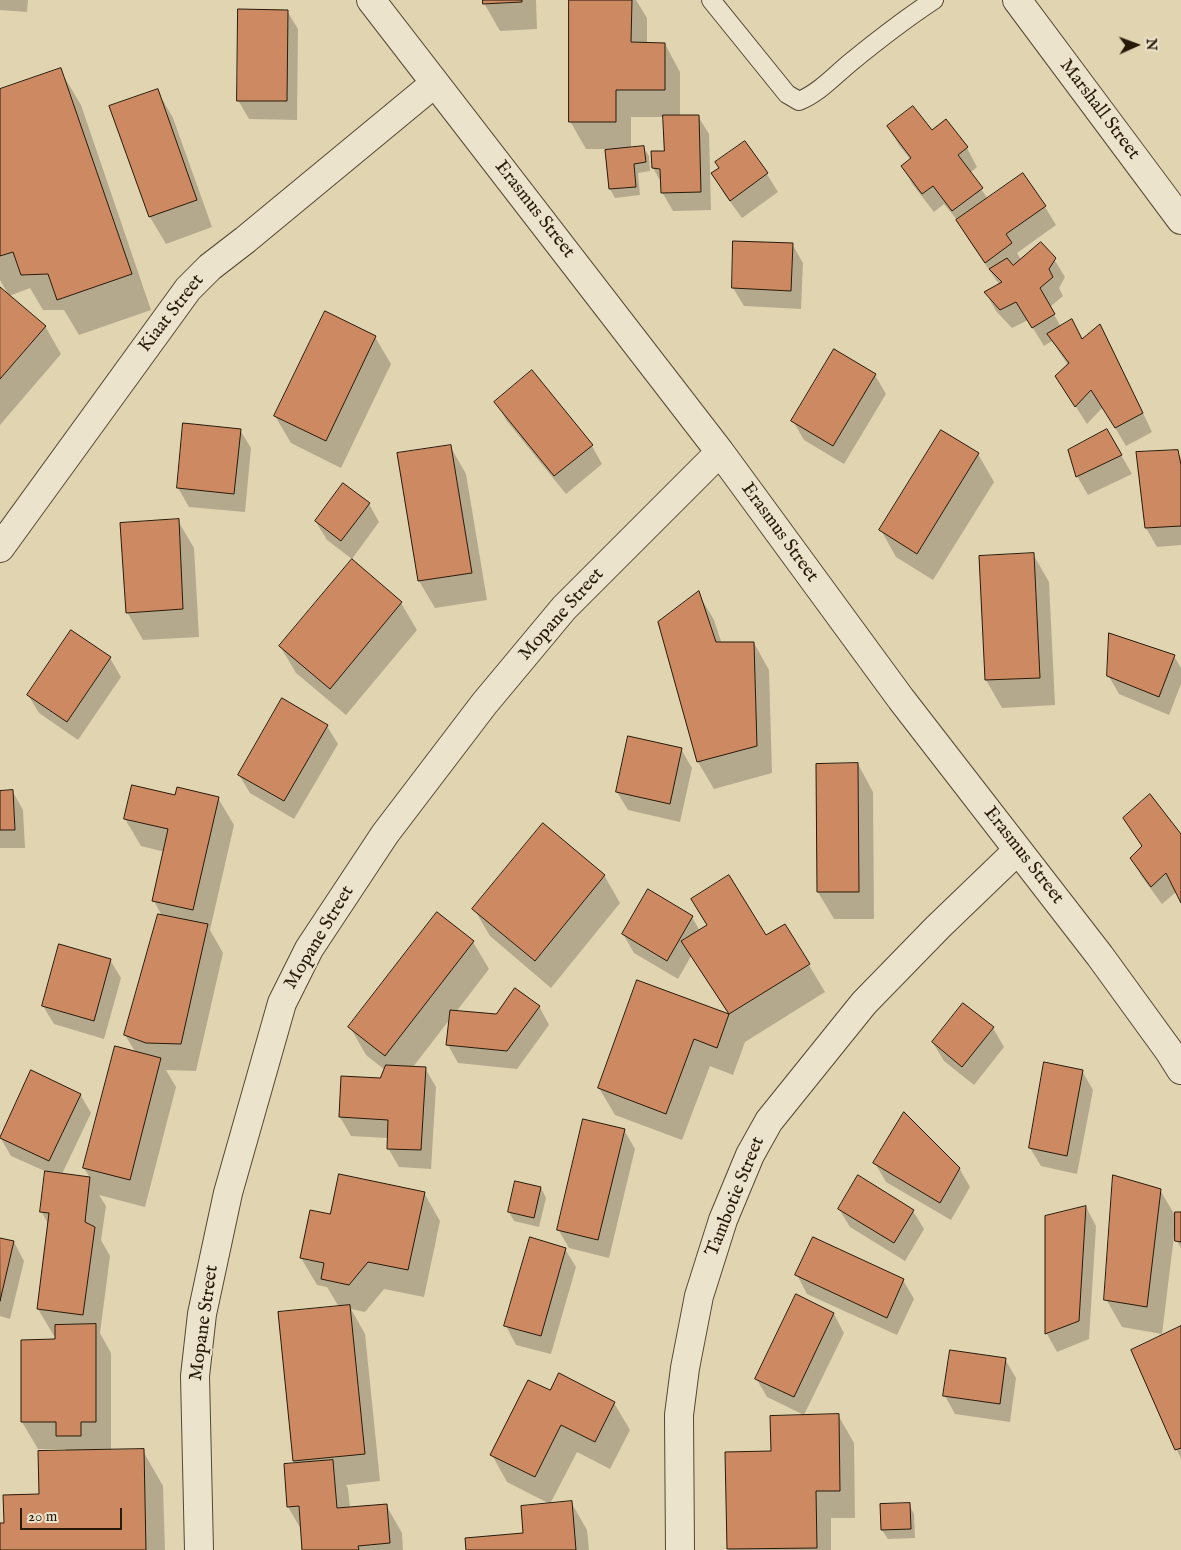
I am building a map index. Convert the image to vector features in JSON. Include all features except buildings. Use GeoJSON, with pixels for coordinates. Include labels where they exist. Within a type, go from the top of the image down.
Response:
{"type":"FeatureCollection","features":[{"type":"Feature","properties":{"kind":"street","name":"Erasmus Street"},"geometry":{"type":"LineString","coordinates":[[371,0],[720,452],[901,699],[1100,956],[1181,1070]]}},
{"type":"Feature","properties":{"kind":"street","name":"Marshall Street"},"geometry":{"type":"LineString","coordinates":[[1017,0],[1181,220]]}},
{"type":"Feature","properties":{"kind":"street","name":"Kiaat Street"},"geometry":{"type":"LineString","coordinates":[[0,548],[188,289],[210,267],[436,83]]}},
{"type":"Feature","properties":{"kind":"street","name":"Mopane Street"},"geometry":{"type":"LineString","coordinates":[[199,1550],[196,1376],[202,1314],[228,1193],[282,1003],[309,949],[385,834],[484,704],[564,608],[720,452]]}},
{"type":"Feature","properties":{"kind":"street","name":"Tambotie Street"},"geometry":{"type":"LineString","coordinates":[[680,1550],[679,1414],[685,1368],[699,1296],[723,1220],[750,1155],[769,1120],[864,1003],[938,926],[1018,850]]}},
{"type":"Feature","properties":{"kind":"lane"},"geometry":{"type":"LineString","coordinates":[[712,0],[787,94],[799,101],[812,96],[858,57],[934,0]]}}]}
